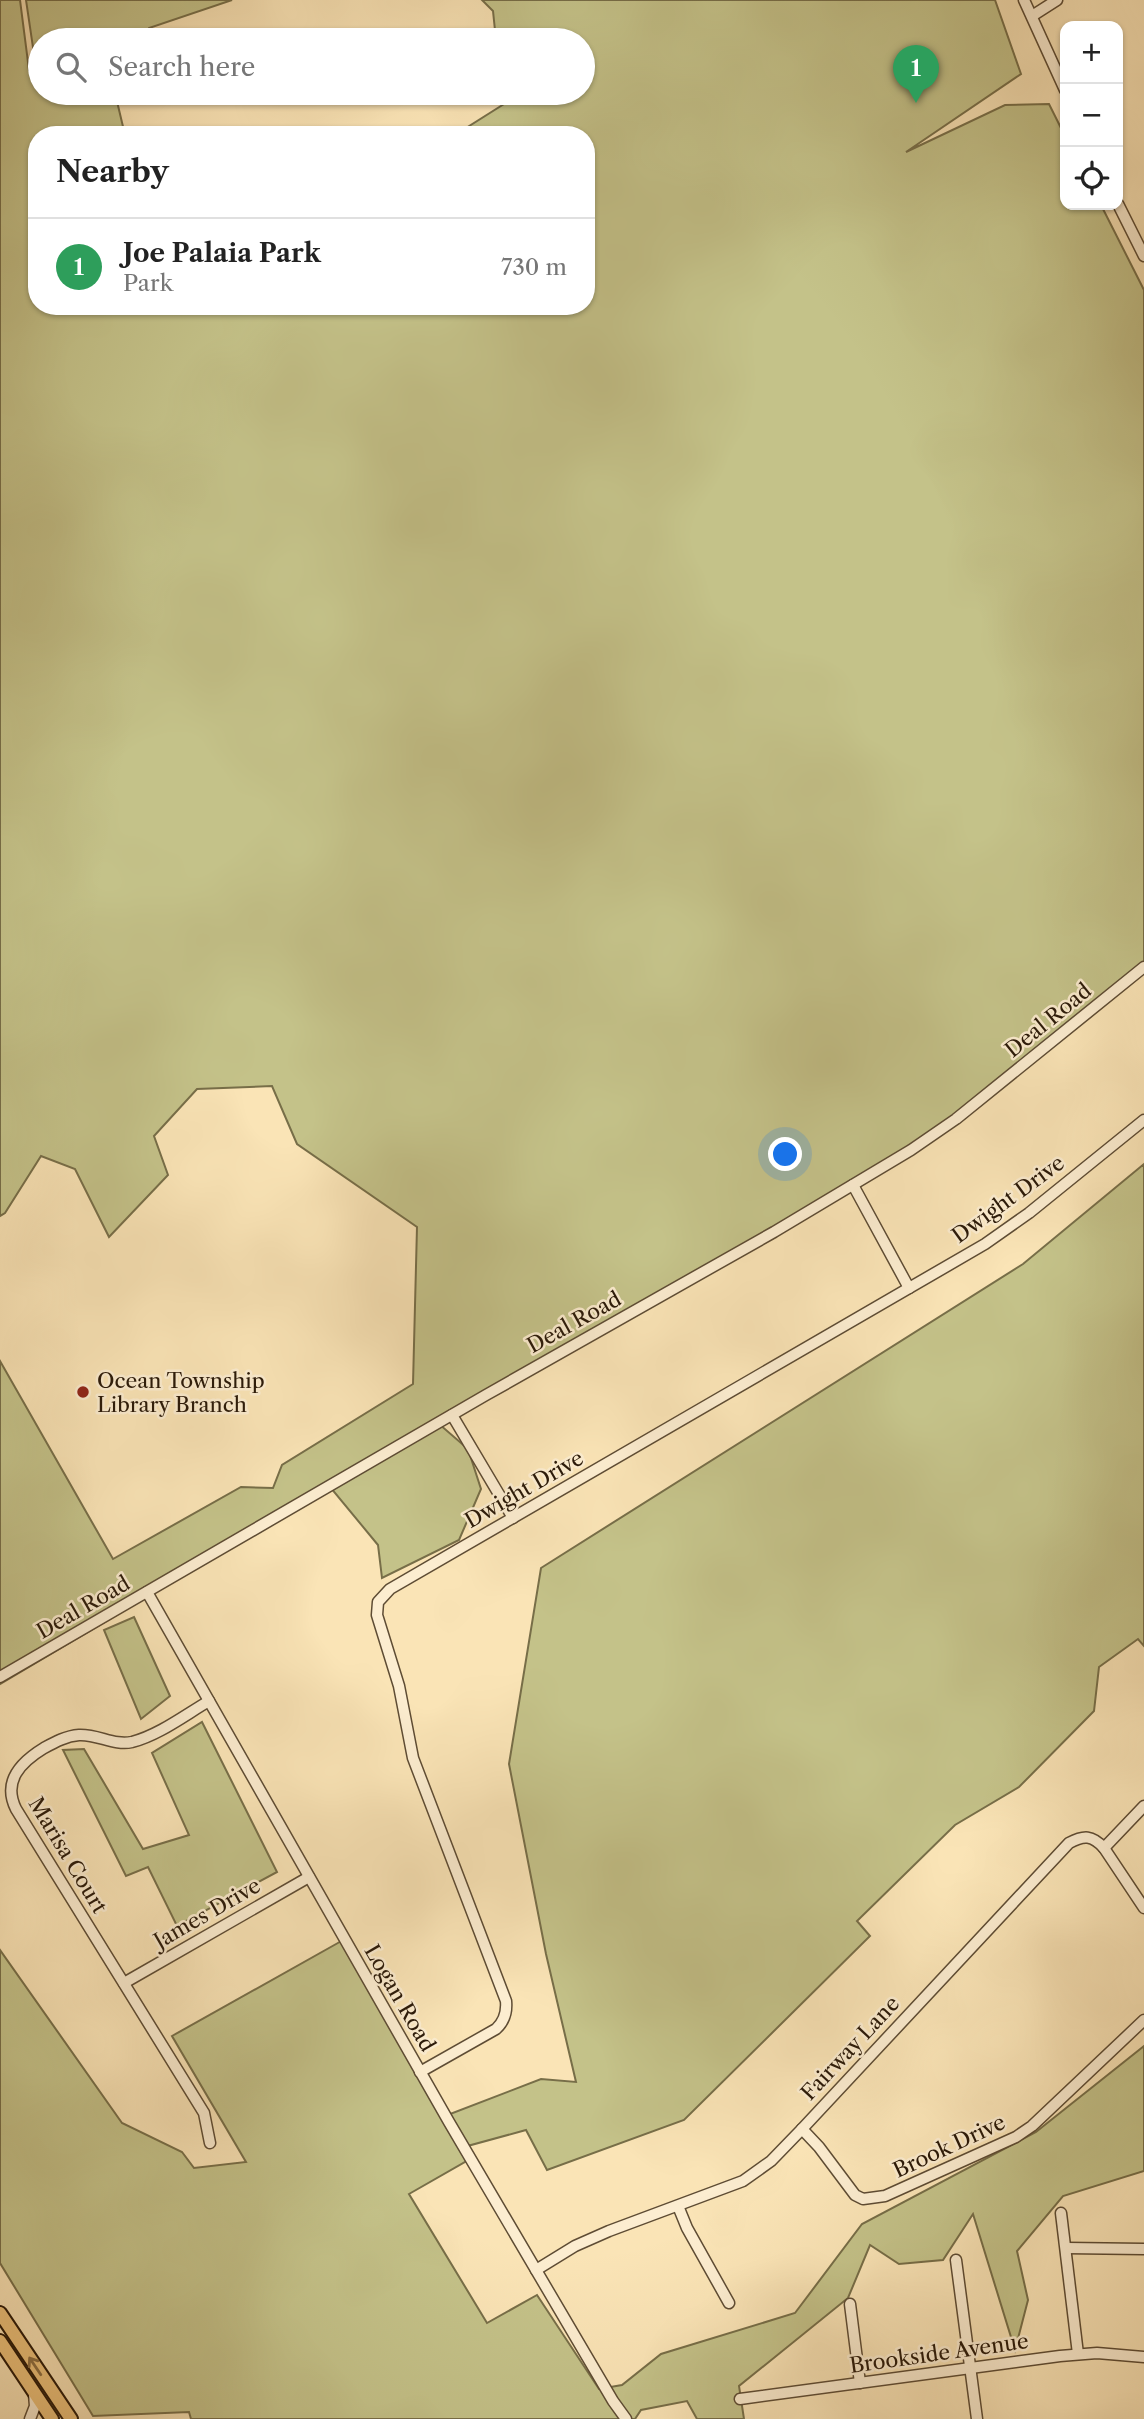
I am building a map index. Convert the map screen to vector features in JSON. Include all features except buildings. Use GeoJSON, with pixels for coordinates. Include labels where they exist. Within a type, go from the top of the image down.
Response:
{"type":"FeatureCollection","features":[{"type":"Feature","properties":{"kind":"main road"},"geometry":{"type":"LineString","coordinates":[[0,2313],[71,2419]]}},
{"type":"Feature","properties":{"kind":"main road"},"geometry":{"type":"LineString","coordinates":[[0,2341],[52,2419]]}},
{"type":"Feature","properties":{"kind":"street"},"geometry":{"type":"LineString","coordinates":[[1024,0],[1062,84]]}},
{"type":"Feature","properties":{"kind":"street"},"geometry":{"type":"LineString","coordinates":[[1032,16],[1057,0]]}},
{"type":"Feature","properties":{"kind":"street"},"geometry":{"type":"LineString","coordinates":[[1121,210],[1144,256]]}},
{"type":"Feature","properties":{"kind":"street","name":"Deal Road"},"geometry":{"type":"LineString","coordinates":[[0,1677],[911,1150],[956,1119],[1144,967]]}},
{"type":"Feature","properties":{"kind":"street","name":"Dwight Drive"},"geometry":{"type":"LineString","coordinates":[[420,2072],[496,2029],[505,2019],[506,2001],[413,1758],[399,1686],[376,1609],[380,1598],[390,1588],[1008,1228],[1144,1120]]}},
{"type":"Feature","properties":{"kind":"street"},"geometry":{"type":"LineString","coordinates":[[853,1185],[909,1288]]}},
{"type":"Feature","properties":{"kind":"street"},"geometry":{"type":"LineString","coordinates":[[452,1415],[513,1518]]}},
{"type":"Feature","properties":{"kind":"street","name":"Logan Road"},"geometry":{"type":"LineString","coordinates":[[147,1592],[420,2072],[626,2419]]}},
{"type":"Feature","properties":{"kind":"street","name":"Marisa Court"},"geometry":{"type":"LineString","coordinates":[[209,1701],[130,1743],[115,1743],[79,1735],[61,1739],[27,1758],[12,1780],[11,1795],[16,1809],[204,2113],[211,2143]]}},
{"type":"Feature","properties":{"kind":"street"},"geometry":{"type":"LineString","coordinates":[[1144,1806],[1104,1848],[1144,1908]]}},
{"type":"Feature","properties":{"kind":"street","name":"Fairway Lane"},"geometry":{"type":"LineString","coordinates":[[536,2270],[575,2246],[609,2231],[733,2186],[752,2176],[802,2129],[1063,1848],[1079,1838],[1088,1837],[1104,1848]]}},
{"type":"Feature","properties":{"kind":"street","name":"James Drive"},"geometry":{"type":"LineString","coordinates":[[124,1983],[309,1877]]}},
{"type":"Feature","properties":{"kind":"street","name":"Brook Drive"},"geometry":{"type":"LineString","coordinates":[[802,2129],[855,2195],[863,2199],[885,2196],[1016,2137],[1032,2126],[1144,2020]]}},
{"type":"Feature","properties":{"kind":"street"},"geometry":{"type":"LineString","coordinates":[[678,2206],[687,2228],[729,2303]]}},
{"type":"Feature","properties":{"kind":"street"},"geometry":{"type":"LineString","coordinates":[[1061,2213],[1078,2354]]}},
{"type":"Feature","properties":{"kind":"street"},"geometry":{"type":"LineString","coordinates":[[1066,2248],[1144,2249]]}},
{"type":"Feature","properties":{"kind":"street"},"geometry":{"type":"LineString","coordinates":[[956,2260],[977,2419]]}},
{"type":"Feature","properties":{"kind":"street"},"geometry":{"type":"LineString","coordinates":[[850,2304],[860,2382]]}},
{"type":"Feature","properties":{"kind":"street","name":"Brookside Avenue"},"geometry":{"type":"LineString","coordinates":[[740,2399],[1078,2354],[1144,2357]]}},
{"type":"Feature","properties":{"kind":"street"},"geometry":{"type":"LineString","coordinates":[[30,2419],[35,2406],[33,2390]]}},
{"type":"Feature","properties":{"kind":"shaded area"},"geometry":{"type":"Polygon","coordinates":[[[0,0],[20,0],[28,62],[28,105],[118,105],[123,126],[28,126],[28,315],[595,315],[595,126],[469,126],[502,105],[595,105],[595,28],[495,28],[493,11],[482,0],[995,0],[1021,74],[906,152],[1005,105],[1049,104],[1060,126],[1060,210],[1104,210],[1144,290],[1144,968],[942,1131],[439,1424],[468,1449],[481,1489],[459,1540],[382,1578],[378,1545],[331,1488],[0,1684],[0,1361],[113,1559],[241,1487],[273,1488],[282,1465],[413,1384],[417,1227],[297,1144],[272,1086],[197,1089],[154,1136],[168,1175],[109,1237],[75,1169],[41,1156],[5,1213],[0,1216],[0,0]]]}},
{"type":"Feature","properties":{"kind":"shaded area"},"geometry":{"type":"Polygon","coordinates":[[[26,0],[232,0],[149,28],[30,28],[26,0]]]}},
{"type":"Feature","properties":{"kind":"shaded area"},"geometry":{"type":"Polygon","coordinates":[[[1144,1164],[1144,1646],[1138,1639],[1099,1667],[1094,1711],[1019,1787],[955,1825],[857,1921],[870,1936],[684,2120],[547,2170],[526,2130],[464,2147],[470,2159],[409,2194],[487,2323],[537,2295],[599,2389],[622,2385],[661,2354],[795,2313],[862,2224],[1036,2132],[1144,2046],[1144,2171],[1063,2196],[1017,2251],[1028,2300],[1015,2350],[973,2214],[943,2260],[899,2264],[870,2245],[848,2298],[739,2386],[744,2419],[697,2419],[687,2401],[641,2410],[635,2419],[191,2419],[189,2412],[93,2416],[0,2263],[0,1950],[122,2123],[182,2152],[194,2168],[246,2162],[172,2036],[345,1939],[445,2116],[541,2079],[576,2082],[546,1954],[509,1764],[541,1568],[1023,1264],[1144,1164]]]}},
{"type":"Feature","properties":{"kind":"shaded area"},"geometry":{"type":"Polygon","coordinates":[[[134,1617],[170,1696],[141,1719],[104,1630],[134,1617]]]}},
{"type":"Feature","properties":{"kind":"shaded area"},"geometry":{"type":"Polygon","coordinates":[[[202,1722],[277,1872],[177,1926],[148,1867],[126,1876],[63,1750],[84,1749],[143,1849],[189,1835],[152,1753],[202,1722]]]}},
{"type":"Feature","properties":{"kind":"place","name":"Joe Palaia Park"},"geometry":{"type":"Point","coordinates":[916,103]}},
{"type":"Feature","properties":{"kind":"place","name":"Ocean Township Library Branch"},"geometry":{"type":"Point","coordinates":[83,1392]}}]}
